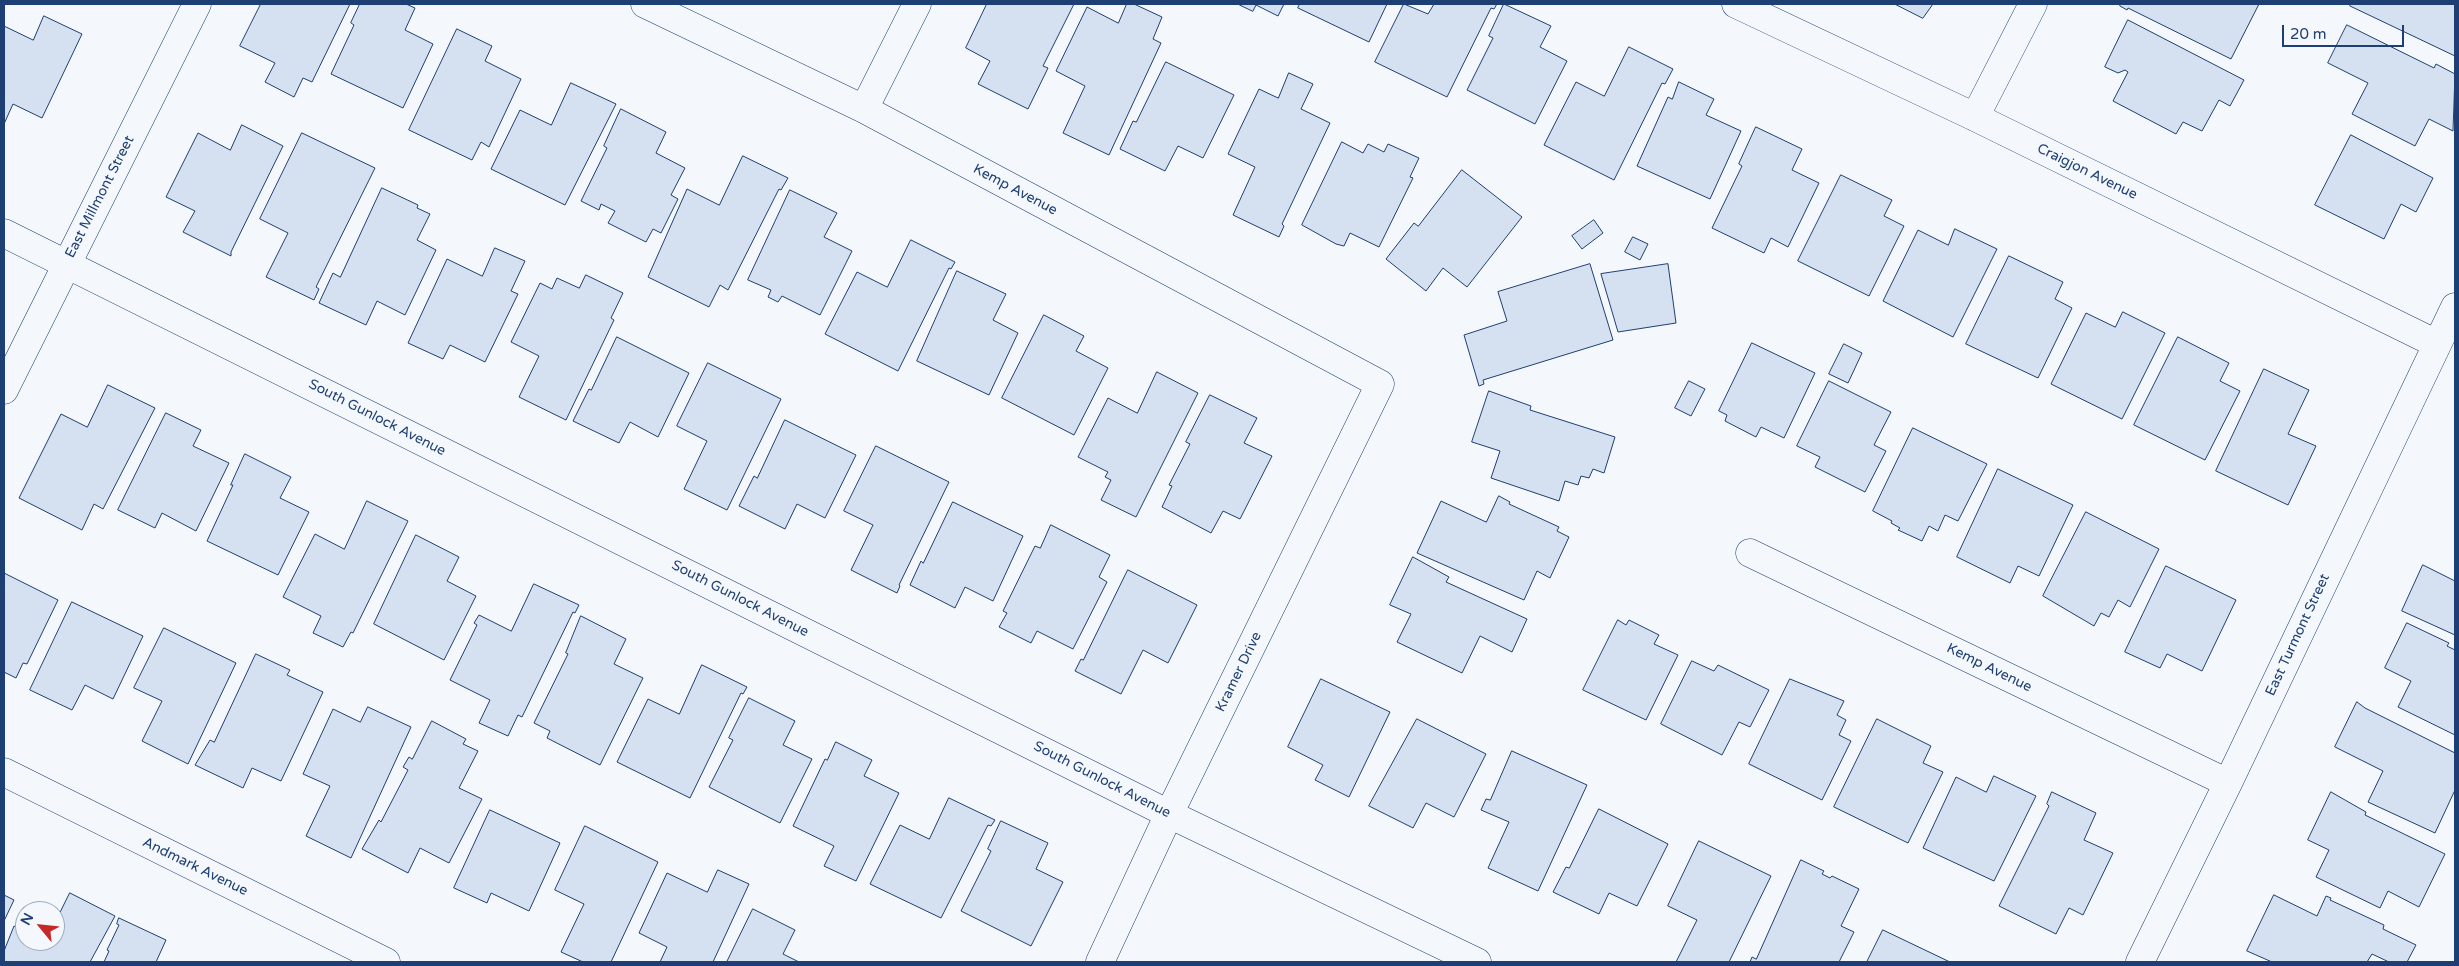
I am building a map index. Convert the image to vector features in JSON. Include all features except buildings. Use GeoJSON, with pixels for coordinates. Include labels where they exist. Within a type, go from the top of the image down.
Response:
{"type":"FeatureCollection","features":[{"type":"Feature","properties":{"kind":"street","name":"East Millmont Street"},"geometry":{"type":"LineString","coordinates":[[4,390],[197,4]]}},
{"type":"Feature","properties":{"kind":"street","name":"Kemp Avenue"},"geometry":{"type":"LineString","coordinates":[[645,4],[864,109],[1380,384]]}},
{"type":"Feature","properties":{"kind":"street"},"geometry":{"type":"LineString","coordinates":[[864,109],[917,4]]}},
{"type":"Feature","properties":{"kind":"street","name":"Craigjon Avenue"},"geometry":{"type":"LineString","coordinates":[[1736,4],[1975,117],[2437,344]]}},
{"type":"Feature","properties":{"kind":"street"},"geometry":{"type":"LineString","coordinates":[[1975,117],[2033,4]]}},
{"type":"Feature","properties":{"kind":"street","name":"South Gunlock Avenue"},"geometry":{"type":"LineString","coordinates":[[4,233],[1169,814],[1477,962]]}},
{"type":"Feature","properties":{"kind":"street","name":"East Turmont Street"},"geometry":{"type":"LineString","coordinates":[[2140,962],[2228,783],[2455,308]]}},
{"type":"Feature","properties":{"kind":"street","name":"Kramer Drive"},"geometry":{"type":"LineString","coordinates":[[1100,962],[1169,814],[1380,384]]}},
{"type":"Feature","properties":{"kind":"street","name":"Kemp Avenue"},"geometry":{"type":"LineString","coordinates":[[1750,553],[2228,783]]}},
{"type":"Feature","properties":{"kind":"street","name":"Andmark Avenue"},"geometry":{"type":"LineString","coordinates":[[4,772],[386,962]]}}]}
